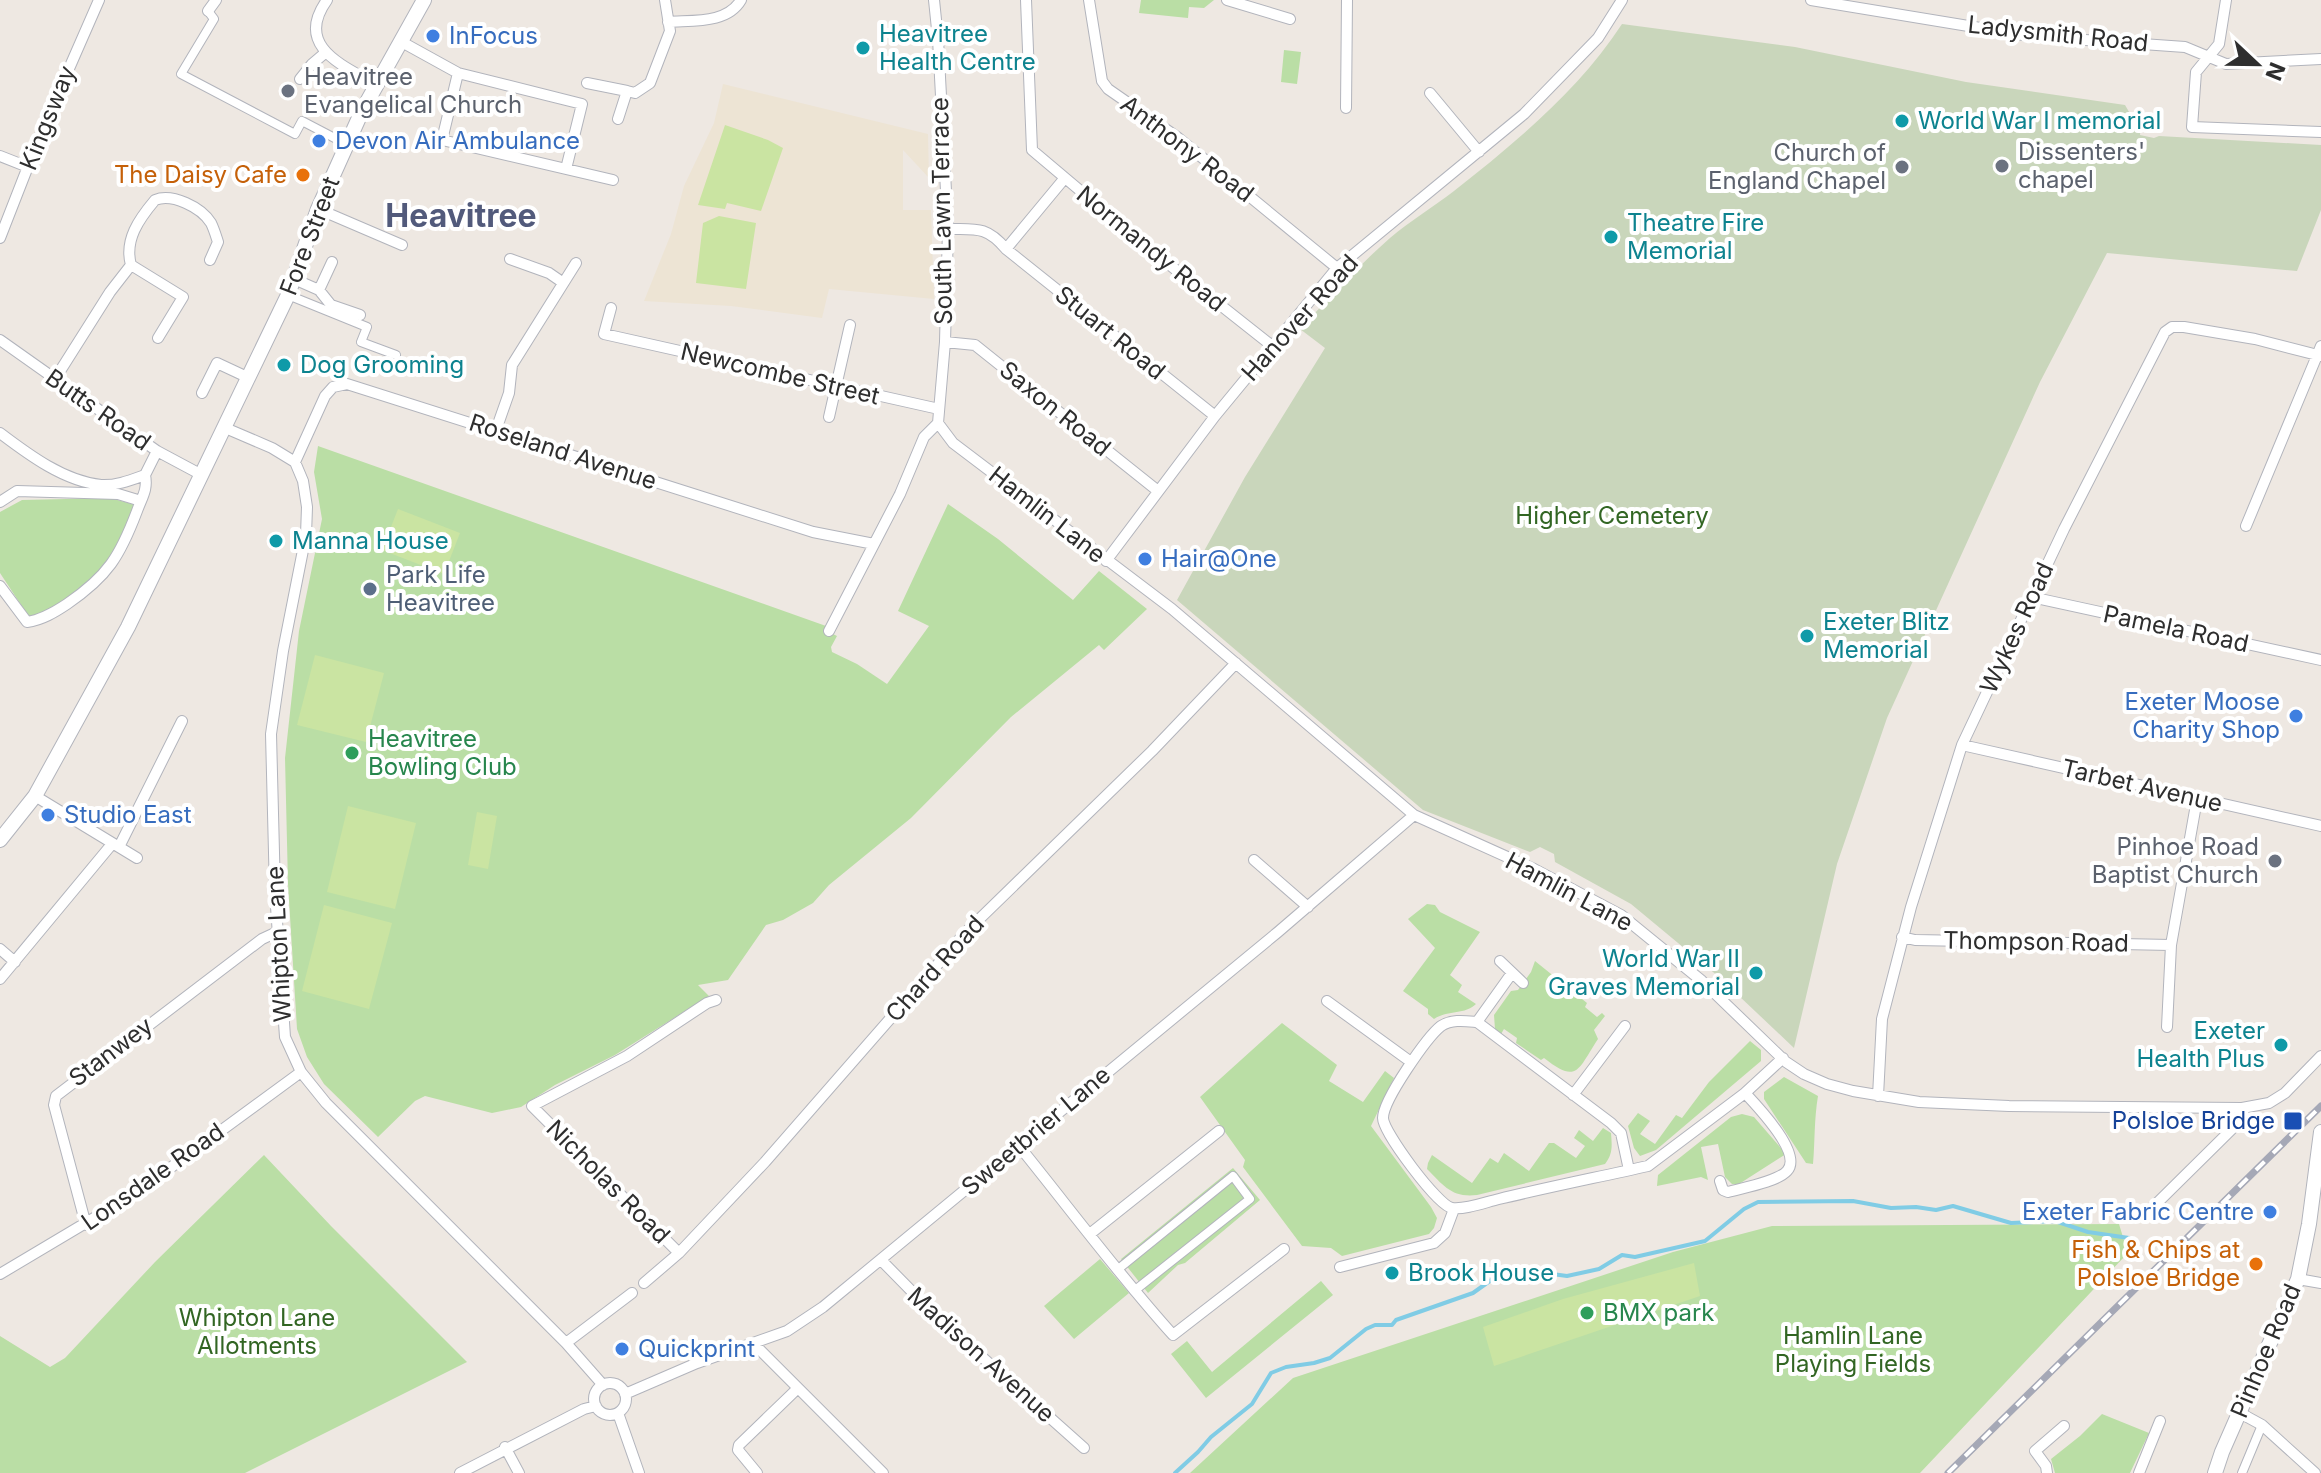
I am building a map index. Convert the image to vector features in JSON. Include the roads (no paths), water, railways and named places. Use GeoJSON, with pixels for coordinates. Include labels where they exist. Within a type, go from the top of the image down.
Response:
{"type":"FeatureCollection","features":[{"type":"Feature","properties":{"kind":"main road","name":"Fore Street"},"geometry":{"type":"LineString","coordinates":[[0,840],[35,796],[128,627],[288,295],[318,209],[346,144],[375,84],[424,0]]}},
{"type":"Feature","properties":{"kind":"main road","name":"Pinhoe Road"},"geometry":{"type":"LineString","coordinates":[[2215,1473],[2298,1279],[2321,1132]]}},
{"type":"Feature","properties":{"kind":"street","name":"Kingsway"},"geometry":{"type":"LineString","coordinates":[[0,238],[67,69],[99,0]]}},
{"type":"Feature","properties":{"kind":"street"},"geometry":{"type":"LineString","coordinates":[[216,0],[208,11],[214,19],[181,74],[295,134],[302,121],[346,144]]}},
{"type":"Feature","properties":{"kind":"street"},"geometry":{"type":"LineString","coordinates":[[327,0],[316,24],[325,53],[375,84]]}},
{"type":"Feature","properties":{"kind":"street"},"geometry":{"type":"LineString","coordinates":[[587,83],[635,93],[650,83],[670,31],[665,0]]}},
{"type":"Feature","properties":{"kind":"street"},"geometry":{"type":"LineString","coordinates":[[668,22],[724,17],[741,0]]}},
{"type":"Feature","properties":{"kind":"street","name":"South Lawn Terrace"},"geometry":{"type":"LineString","coordinates":[[934,0],[948,229],[945,342],[938,423]]}},
{"type":"Feature","properties":{"kind":"street","name":"Normandy Road"},"geometry":{"type":"LineString","coordinates":[[1026,0],[1032,150],[1271,345]]}},
{"type":"Feature","properties":{"kind":"street","name":"Anthony Road"},"geometry":{"type":"LineString","coordinates":[[1089,0],[1102,81],[1108,89],[1177,137],[1337,268]]}},
{"type":"Feature","properties":{"kind":"street"},"geometry":{"type":"LineString","coordinates":[[1227,0],[1290,19]]}},
{"type":"Feature","properties":{"kind":"street"},"geometry":{"type":"LineString","coordinates":[[1346,108],[1347,0]]}},
{"type":"Feature","properties":{"kind":"street","name":"Hanover Road"},"geometry":{"type":"LineString","coordinates":[[1106,561],[1215,416],[1337,268],[1479,152],[1562,77],[1598,38],[1622,0]]}},
{"type":"Feature","properties":{"kind":"street","name":"Ladysmith Road"},"geometry":{"type":"LineString","coordinates":[[1811,0],[1881,6],[2029,36],[2185,47],[2226,64],[2321,59]]}},
{"type":"Feature","properties":{"kind":"street"},"geometry":{"type":"LineString","coordinates":[[2226,0],[2219,44],[2196,72],[2192,127],[2321,132]]}},
{"type":"Feature","properties":{"kind":"street"},"geometry":{"type":"LineString","coordinates":[[400,41],[458,73],[582,104],[566,169]]}},
{"type":"Feature","properties":{"kind":"street"},"geometry":{"type":"LineString","coordinates":[[300,79],[325,53]]}},
{"type":"Feature","properties":{"kind":"street"},"geometry":{"type":"LineString","coordinates":[[458,73],[442,140],[613,180]]}},
{"type":"Feature","properties":{"kind":"street"},"geometry":{"type":"LineString","coordinates":[[618,119],[627,91]]}},
{"type":"Feature","properties":{"kind":"street"},"geometry":{"type":"LineString","coordinates":[[1430,93],[1479,152]]}},
{"type":"Feature","properties":{"kind":"street"},"geometry":{"type":"LineString","coordinates":[[0,156],[28,167]]}},
{"type":"Feature","properties":{"kind":"street"},"geometry":{"type":"LineString","coordinates":[[1006,249],[1064,179]]}},
{"type":"Feature","properties":{"kind":"street"},"geometry":{"type":"LineString","coordinates":[[158,338],[183,297],[131,265],[127,251],[131,238],[155,200],[175,198],[202,213],[213,226],[218,242],[210,260]]}},
{"type":"Feature","properties":{"kind":"street"},"geometry":{"type":"LineString","coordinates":[[318,209],[402,245]]}},
{"type":"Feature","properties":{"kind":"street","name":"Stuart Road"},"geometry":{"type":"LineString","coordinates":[[948,229],[987,231],[1215,416]]}},
{"type":"Feature","properties":{"kind":"street"},"geometry":{"type":"LineString","coordinates":[[510,259],[549,273],[562,282]]}},
{"type":"Feature","properties":{"kind":"street"},"geometry":{"type":"LineString","coordinates":[[319,290],[332,262]]}},
{"type":"Feature","properties":{"kind":"street"},"geometry":{"type":"LineString","coordinates":[[496,430],[509,393],[512,365],[576,263]]}},
{"type":"Feature","properties":{"kind":"street"},"geometry":{"type":"LineString","coordinates":[[55,379],[110,292],[131,265]]}},
{"type":"Feature","properties":{"kind":"street"},"geometry":{"type":"LineString","coordinates":[[294,279],[319,290],[331,305],[360,315]]}},
{"type":"Feature","properties":{"kind":"street"},"geometry":{"type":"LineString","coordinates":[[288,295],[367,327],[361,342],[396,355]]}},
{"type":"Feature","properties":{"kind":"street","name":"Newcombe Street"},"geometry":{"type":"LineString","coordinates":[[611,308],[604,334],[939,409]]}},
{"type":"Feature","properties":{"kind":"street"},"geometry":{"type":"LineString","coordinates":[[829,417],[850,325]]}},
{"type":"Feature","properties":{"kind":"street","name":"Wykes Road"},"geometry":{"type":"LineString","coordinates":[[1878,1096],[1882,1019],[1902,937],[1962,745],[2071,515],[2169,328],[2184,327],[2320,352]]}},
{"type":"Feature","properties":{"kind":"street","name":"Butts Road"},"geometry":{"type":"LineString","coordinates":[[0,340],[157,451],[200,474]]}},
{"type":"Feature","properties":{"kind":"street","name":"Saxon Road"},"geometry":{"type":"LineString","coordinates":[[945,342],[975,345],[1158,491]]}},
{"type":"Feature","properties":{"kind":"street"},"geometry":{"type":"LineString","coordinates":[[2246,526],[2320,352]]}},
{"type":"Feature","properties":{"kind":"street"},"geometry":{"type":"LineString","coordinates":[[202,393],[217,363],[247,377]]}},
{"type":"Feature","properties":{"kind":"street","name":"Roseland Avenue"},"geometry":{"type":"LineString","coordinates":[[295,462],[325,396],[340,384],[347,384],[813,532],[874,544]]}},
{"type":"Feature","properties":{"kind":"street"},"geometry":{"type":"LineString","coordinates":[[829,631],[900,494],[924,437],[938,423]]}},
{"type":"Feature","properties":{"kind":"street","name":"Hamlin Lane"},"geometry":{"type":"LineString","coordinates":[[938,423],[953,443],[1172,609],[1414,815],[1534,869],[1621,915],[1702,981],[1783,1058],[1819,1081],[1878,1096],[1919,1102],[2242,1108],[2269,1103],[2285,1093],[2321,1056]]}},
{"type":"Feature","properties":{"kind":"street"},"geometry":{"type":"LineString","coordinates":[[223,427],[272,448],[295,462]]}},
{"type":"Feature","properties":{"kind":"street"},"geometry":{"type":"LineString","coordinates":[[0,433],[45,463],[75,478],[103,485],[124,483],[145,475]]}},
{"type":"Feature","properties":{"kind":"street"},"geometry":{"type":"LineString","coordinates":[[0,586],[27,622],[53,613],[91,588],[112,566],[129,533],[148,487],[145,475],[157,451]]}},
{"type":"Feature","properties":{"kind":"street","name":"Whipton Lane"},"geometry":{"type":"LineString","coordinates":[[295,462],[303,481],[307,507],[306,535],[283,651],[271,734],[277,932],[285,1037],[301,1072],[326,1103],[566,1343],[603,1385]]}},
{"type":"Feature","properties":{"kind":"street"},"geometry":{"type":"LineString","coordinates":[[0,502],[17,491],[118,494],[141,501]]}},
{"type":"Feature","properties":{"kind":"street","name":"Pamela Road"},"geometry":{"type":"LineString","coordinates":[[2031,597],[2321,660]]}},
{"type":"Feature","properties":{"kind":"street","name":"Chard Road"},"geometry":{"type":"LineString","coordinates":[[644,1283],[679,1253],[765,1162],[965,933],[1152,751],[1236,663]]}},
{"type":"Feature","properties":{"kind":"street"},"geometry":{"type":"LineString","coordinates":[[0,979],[116,845],[147,794],[182,721]]}},
{"type":"Feature","properties":{"kind":"street","name":"Tarbet Avenue"},"geometry":{"type":"LineString","coordinates":[[1962,745],[2321,826]]}},
{"type":"Feature","properties":{"kind":"street"},"geometry":{"type":"LineString","coordinates":[[35,796],[137,858]]}},
{"type":"Feature","properties":{"kind":"street"},"geometry":{"type":"LineString","coordinates":[[2167,1027],[2171,945],[2197,799]]}},
{"type":"Feature","properties":{"kind":"street","name":"Sweetbrier Lane"},"geometry":{"type":"LineString","coordinates":[[625,1394],[697,1363],[798,1326],[1308,907],[1414,815]]}},
{"type":"Feature","properties":{"kind":"street"},"geometry":{"type":"LineString","coordinates":[[1254,860],[1308,907]]}},
{"type":"Feature","properties":{"kind":"street","name":"Stanwey"},"geometry":{"type":"LineString","coordinates":[[86,1225],[54,1105],[58,1093],[262,939],[277,932]]}},
{"type":"Feature","properties":{"kind":"street","name":"Thompson Road"},"geometry":{"type":"LineString","coordinates":[[1902,937],[1915,940],[2171,945]]}},
{"type":"Feature","properties":{"kind":"street"},"geometry":{"type":"LineString","coordinates":[[0,949],[15,962]]}},
{"type":"Feature","properties":{"kind":"street"},"geometry":{"type":"LineString","coordinates":[[1500,961],[1523,983]]}},
{"type":"Feature","properties":{"kind":"street"},"geometry":{"type":"LineString","coordinates":[[1477,1022],[1512,973]]}},
{"type":"Feature","properties":{"kind":"street","name":"Nicholas Road"},"geometry":{"type":"LineString","coordinates":[[679,1253],[532,1106],[627,1056],[716,1000]]}},
{"type":"Feature","properties":{"kind":"street"},"geometry":{"type":"LineString","coordinates":[[1327,1001],[1411,1062]]}},
{"type":"Feature","properties":{"kind":"street"},"geometry":{"type":"LineString","coordinates":[[1629,1170],[1621,1133],[1611,1123],[1477,1022],[1450,1022],[1440,1027],[1411,1062],[1388,1101],[1383,1117],[1387,1133],[1440,1201],[1454,1209],[1648,1166],[1745,1093],[1783,1058]]}},
{"type":"Feature","properties":{"kind":"street"},"geometry":{"type":"LineString","coordinates":[[1573,1095],[1625,1026]]}},
{"type":"Feature","properties":{"kind":"street","name":"Lonsdale Road"},"geometry":{"type":"LineString","coordinates":[[0,1274],[136,1193],[301,1072]]}},
{"type":"Feature","properties":{"kind":"street"},"geometry":{"type":"LineString","coordinates":[[1720,1181],[1723,1190],[1728,1192],[1777,1178],[1787,1172],[1790,1165],[1791,1155],[1784,1141],[1745,1093]]}},
{"type":"Feature","properties":{"kind":"street"},"geometry":{"type":"LineString","coordinates":[[2151,1209],[2235,1126],[2242,1108]]}},
{"type":"Feature","properties":{"kind":"street"},"geometry":{"type":"LineString","coordinates":[[1091,1233],[1219,1131]]}},
{"type":"Feature","properties":{"kind":"street"},"geometry":{"type":"LineString","coordinates":[[1019,1146],[1134,1291],[1173,1335],[1284,1249]]}},
{"type":"Feature","properties":{"kind":"street"},"geometry":{"type":"LineString","coordinates":[[1117,1270],[1233,1176],[1250,1199],[1134,1291]]}},
{"type":"Feature","properties":{"kind":"street"},"geometry":{"type":"LineString","coordinates":[[1340,1267],[1434,1243],[1445,1233],[1454,1209]]}},
{"type":"Feature","properties":{"kind":"street","name":"Madison Avenue"},"geometry":{"type":"LineString","coordinates":[[881,1260],[936,1316],[1084,1448]]}},
{"type":"Feature","properties":{"kind":"street"},"geometry":{"type":"LineString","coordinates":[[2298,1279],[2321,1283]]}},
{"type":"Feature","properties":{"kind":"street"},"geometry":{"type":"LineString","coordinates":[[566,1343],[632,1293]]}},
{"type":"Feature","properties":{"kind":"street"},"geometry":{"type":"LineString","coordinates":[[753,1343],[883,1473]]}},
{"type":"Feature","properties":{"kind":"street"},"geometry":{"type":"LineString","coordinates":[[614,1384],[625,1394],[625,1405],[618,1413],[603,1413],[596,1406],[596,1391],[603,1385],[614,1384]]}},
{"type":"Feature","properties":{"kind":"street"},"geometry":{"type":"LineString","coordinates":[[757,1473],[738,1450],[739,1445],[797,1389]]}},
{"type":"Feature","properties":{"kind":"street"},"geometry":{"type":"LineString","coordinates":[[460,1473],[505,1447],[596,1406]]}},
{"type":"Feature","properties":{"kind":"street"},"geometry":{"type":"LineString","coordinates":[[618,1413],[639,1473]]}},
{"type":"Feature","properties":{"kind":"street"},"geometry":{"type":"LineString","coordinates":[[2240,1413],[2262,1425],[2315,1473]]}},
{"type":"Feature","properties":{"kind":"street"},"geometry":{"type":"LineString","coordinates":[[2139,1473],[2160,1421]]}},
{"type":"Feature","properties":{"kind":"street"},"geometry":{"type":"LineString","coordinates":[[2242,1473],[2262,1425]]}},
{"type":"Feature","properties":{"kind":"street"},"geometry":{"type":"LineString","coordinates":[[2047,1473],[2046,1466],[2035,1451],[2064,1426]]}},
{"type":"Feature","properties":{"kind":"street"},"geometry":{"type":"LineString","coordinates":[[505,1447],[519,1473]]}},
{"type":"Feature","properties":{"kind":"waterway"},"geometry":{"type":"LineString","coordinates":[[1175,1473],[1211,1437],[1252,1404],[1271,1373],[1330,1358],[1366,1329],[1375,1325],[1392,1325],[1396,1320],[1473,1293],[1494,1278],[1537,1272],[1567,1276],[1599,1269],[1622,1255],[1635,1257],[1705,1241],[1744,1209],[1758,1202],[1853,1201],[1891,1208],[1936,1210],[1953,1206],[2011,1223],[2055,1221],[2088,1232],[2129,1238]]}},
{"type":"Feature","properties":{"kind":"railway"},"geometry":{"type":"LineString","coordinates":[[1948,1473],[2321,1106]]}},
{"type":"Feature","properties":{"kind":"place","name":"InFocus"},"geometry":{"type":"Point","coordinates":[433,36]}},
{"type":"Feature","properties":{"kind":"place","name":"Heavitree Health Centre"},"geometry":{"type":"Point","coordinates":[863,48]}},
{"type":"Feature","properties":{"kind":"place","name":"Heavitree Evangelical Church"},"geometry":{"type":"Point","coordinates":[288,91]}},
{"type":"Feature","properties":{"kind":"place","name":"World War I memorial"},"geometry":{"type":"Point","coordinates":[1902,121]}},
{"type":"Feature","properties":{"kind":"place","name":"Devon Air Ambulance"},"geometry":{"type":"Point","coordinates":[319,141]}},
{"type":"Feature","properties":{"kind":"place","name":"Dissenters' chapel"},"geometry":{"type":"Point","coordinates":[2002,166]}},
{"type":"Feature","properties":{"kind":"place","name":"Church of England Chapel"},"geometry":{"type":"Point","coordinates":[1902,167]}},
{"type":"Feature","properties":{"kind":"place","name":"The Daisy Cafe"},"geometry":{"type":"Point","coordinates":[303,175]}},
{"type":"Feature","properties":{"kind":"place","name":"Theatre Fire Memorial"},"geometry":{"type":"Point","coordinates":[1611,237]}},
{"type":"Feature","properties":{"kind":"place","name":"Dog Grooming"},"geometry":{"type":"Point","coordinates":[284,365]}},
{"type":"Feature","properties":{"kind":"place","name":"Manna House"},"geometry":{"type":"Point","coordinates":[276,541]}},
{"type":"Feature","properties":{"kind":"place","name":"Hair@One"},"geometry":{"type":"Point","coordinates":[1145,559]}},
{"type":"Feature","properties":{"kind":"place","name":"Park Life Heavitree"},"geometry":{"type":"Point","coordinates":[370,589]}},
{"type":"Feature","properties":{"kind":"place","name":"Exeter Blitz Memorial"},"geometry":{"type":"Point","coordinates":[1807,636]}},
{"type":"Feature","properties":{"kind":"place","name":"Exeter Moose Charity Shop"},"geometry":{"type":"Point","coordinates":[2296,716]}},
{"type":"Feature","properties":{"kind":"place","name":"Heavitree Bowling Club"},"geometry":{"type":"Point","coordinates":[352,753]}},
{"type":"Feature","properties":{"kind":"place","name":"Studio East"},"geometry":{"type":"Point","coordinates":[48,815]}},
{"type":"Feature","properties":{"kind":"place","name":"Pinhoe Road Baptist Church"},"geometry":{"type":"Point","coordinates":[2275,861]}},
{"type":"Feature","properties":{"kind":"place","name":"World War II Graves Memorial"},"geometry":{"type":"Point","coordinates":[1756,973]}},
{"type":"Feature","properties":{"kind":"place","name":"Exeter Health Plus"},"geometry":{"type":"Point","coordinates":[2281,1045]}},
{"type":"Feature","properties":{"kind":"place","name":"Polsloe Bridge"},"geometry":{"type":"Point","coordinates":[2293,1121]}},
{"type":"Feature","properties":{"kind":"place","name":"Exeter Fabric Centre"},"geometry":{"type":"Point","coordinates":[2270,1212]}},
{"type":"Feature","properties":{"kind":"place","name":"Fish & Chips at Polsloe Bridge"},"geometry":{"type":"Point","coordinates":[2256,1264]}},
{"type":"Feature","properties":{"kind":"place","name":"Brook House"},"geometry":{"type":"Point","coordinates":[1392,1273]}},
{"type":"Feature","properties":{"kind":"place","name":"BMX park"},"geometry":{"type":"Point","coordinates":[1587,1313]}},
{"type":"Feature","properties":{"kind":"place","name":"Quickprint"},"geometry":{"type":"Point","coordinates":[622,1349]}},
{"type":"Feature","properties":{"kind":"district","name":"Heavitree"},"geometry":{"type":"Point","coordinates":[461,216]}},
{"type":"Feature","properties":{"kind":"park label","name":"Higher Cemetery"},"geometry":{"type":"Point","coordinates":[1612,516]}},
{"type":"Feature","properties":{"kind":"park label","name":"Whipton Lane Allotments"},"geometry":{"type":"Point","coordinates":[257,1332]}},
{"type":"Feature","properties":{"kind":"park label","name":"Hamlin Lane Playing Fields"},"geometry":{"type":"Point","coordinates":[1853,1350]}}]}
